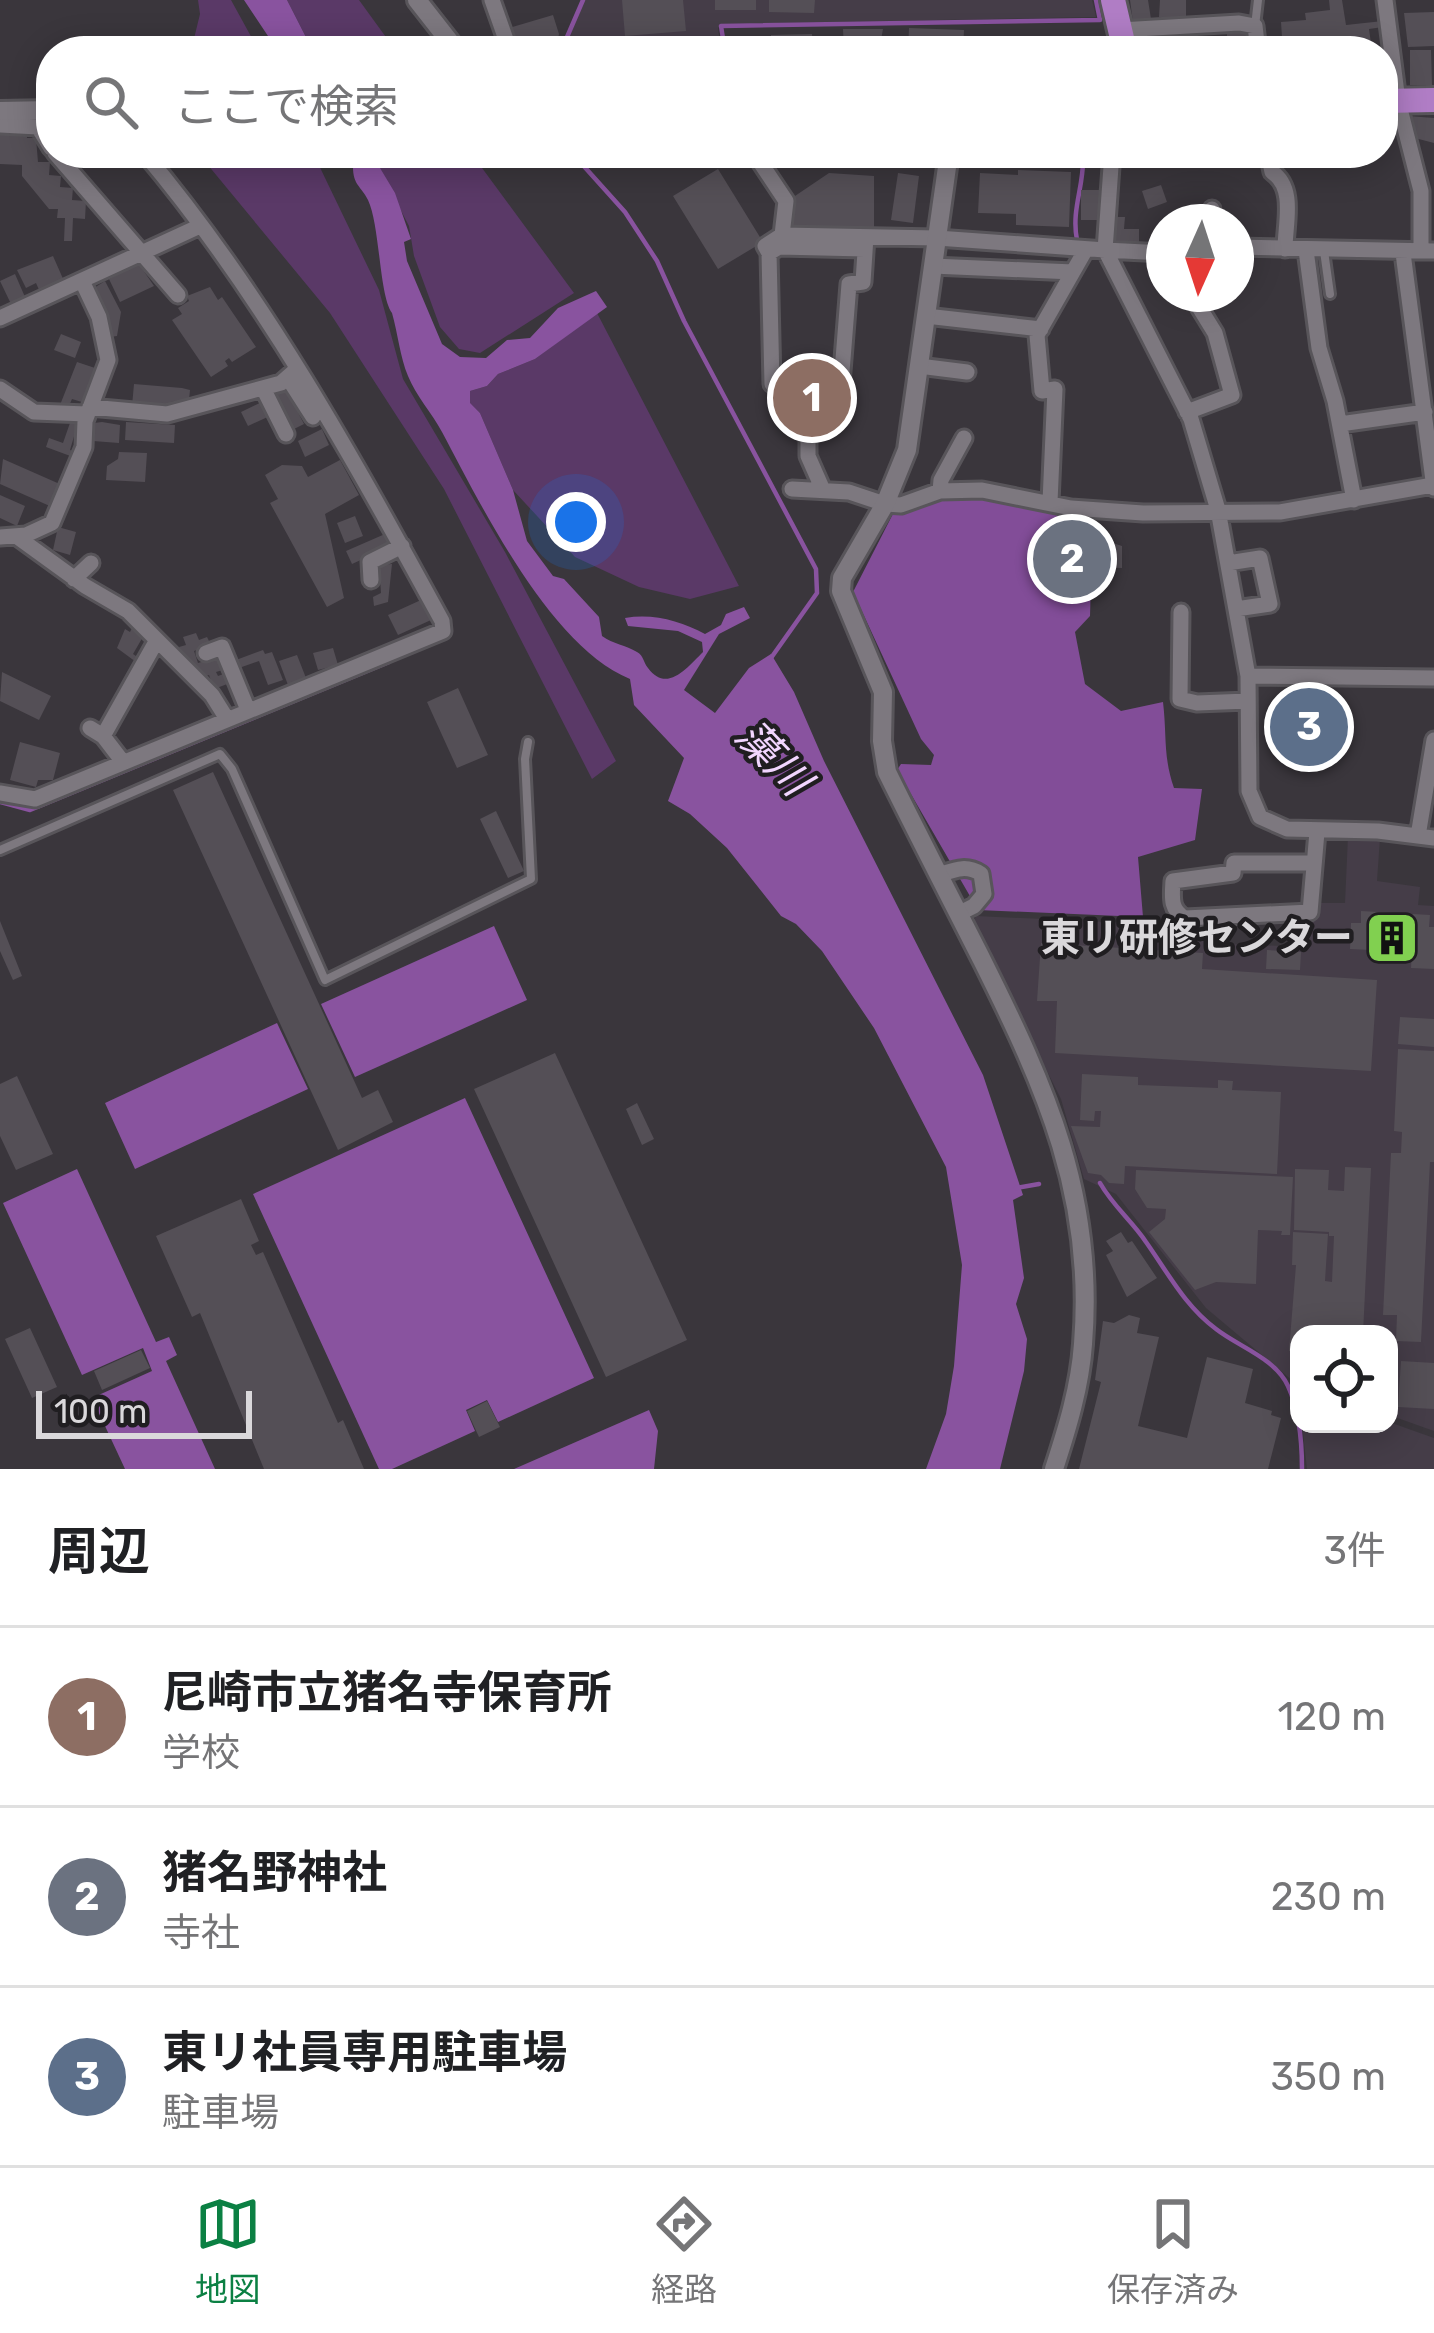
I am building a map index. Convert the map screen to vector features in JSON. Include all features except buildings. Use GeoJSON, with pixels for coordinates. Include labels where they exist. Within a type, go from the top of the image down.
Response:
{"type":"FeatureCollection","features":[{"type":"Feature","properties":{"kind":"main road"},"geometry":{"type":"LineString","coordinates":[[1113,0],[1121,36]]}},
{"type":"Feature","properties":{"kind":"main road"},"geometry":{"type":"LineString","coordinates":[[1398,101],[1434,100]]}},
{"type":"Feature","properties":{"kind":"street"},"geometry":{"type":"LineString","coordinates":[[417,0],[445,36]]}},
{"type":"Feature","properties":{"kind":"street"},"geometry":{"type":"LineString","coordinates":[[491,0],[504,36]]}},
{"type":"Feature","properties":{"kind":"street"},"geometry":{"type":"LineString","coordinates":[[1385,0],[1387,36]]}},
{"type":"Feature","properties":{"kind":"street"},"geometry":{"type":"LineString","coordinates":[[1150,36],[1239,23],[1255,26],[1256,36]]}},
{"type":"Feature","properties":{"kind":"street"},"geometry":{"type":"LineString","coordinates":[[0,111],[36,110]]}},
{"type":"Feature","properties":{"kind":"street"},"geometry":{"type":"LineString","coordinates":[[1254,248],[1428,251],[1421,191],[1398,122]]}},
{"type":"Feature","properties":{"kind":"street"},"geometry":{"type":"LineString","coordinates":[[0,125],[36,127]]}},
{"type":"Feature","properties":{"kind":"street"},"geometry":{"type":"LineString","coordinates":[[68,168],[178,295]]}},
{"type":"Feature","properties":{"kind":"street"},"geometry":{"type":"LineString","coordinates":[[0,793],[35,799],[443,631],[402,546],[190,208],[157,168]]}},
{"type":"Feature","properties":{"kind":"street"},"geometry":{"type":"LineString","coordinates":[[764,168],[785,200],[782,236]]}},
{"type":"Feature","properties":{"kind":"street"},"geometry":{"type":"LineString","coordinates":[[947,168],[907,450],[885,504],[842,578],[841,591],[883,692],[887,772],[1037,1072],[1058,1126],[1081,1230],[1083,1345],[1075,1397],[1054,1469]]}},
{"type":"Feature","properties":{"kind":"street"},"geometry":{"type":"LineString","coordinates":[[1110,168],[1105,250],[1187,412],[1218,510],[1248,676],[1249,791],[1260,817],[1287,829],[1426,837],[1434,740]]}},
{"type":"Feature","properties":{"kind":"street"},"geometry":{"type":"LineString","coordinates":[[1270,168],[1286,190],[1285,249]]}},
{"type":"Feature","properties":{"kind":"street"},"geometry":{"type":"LineString","coordinates":[[0,318],[200,226]]}},
{"type":"Feature","properties":{"kind":"street"},"geometry":{"type":"LineString","coordinates":[[782,236],[866,243],[863,282],[849,284],[841,384],[772,384],[770,253],[765,247],[782,236]]}},
{"type":"Feature","properties":{"kind":"street"},"geometry":{"type":"LineString","coordinates":[[770,253],[779,247],[937,238],[1146,252]]}},
{"type":"Feature","properties":{"kind":"street"},"geometry":{"type":"LineString","coordinates":[[1050,502],[1055,389],[1042,391],[1037,335],[1086,249]]}},
{"type":"Feature","properties":{"kind":"street"},"geometry":{"type":"LineString","coordinates":[[1306,250],[1319,348],[1354,500]]}},
{"type":"Feature","properties":{"kind":"street"},"geometry":{"type":"LineString","coordinates":[[792,489],[849,492],[902,505],[940,490],[982,490],[1071,508],[1143,513],[1280,512],[1433,486],[1428,406],[1403,253]]}},
{"type":"Feature","properties":{"kind":"street"},"geometry":{"type":"LineString","coordinates":[[933,266],[1073,272]]}},
{"type":"Feature","properties":{"kind":"street"},"geometry":{"type":"LineString","coordinates":[[8,536],[46,529],[57,515],[85,447],[88,410],[108,360],[99,317],[82,281]]}},
{"type":"Feature","properties":{"kind":"street"},"geometry":{"type":"LineString","coordinates":[[1187,412],[1232,395],[1215,333],[1203,312]]}},
{"type":"Feature","properties":{"kind":"street"},"geometry":{"type":"LineString","coordinates":[[926,316],[1041,329]]}},
{"type":"Feature","properties":{"kind":"street"},"geometry":{"type":"LineString","coordinates":[[919,366],[967,372]]}},
{"type":"Feature","properties":{"kind":"street"},"geometry":{"type":"LineString","coordinates":[[0,389],[34,412],[167,414],[263,388],[292,373]]}},
{"type":"Feature","properties":{"kind":"street"},"geometry":{"type":"LineString","coordinates":[[292,373],[313,417]]}},
{"type":"Feature","properties":{"kind":"street"},"geometry":{"type":"LineString","coordinates":[[263,388],[286,434]]}},
{"type":"Feature","properties":{"kind":"street"},"geometry":{"type":"LineString","coordinates":[[1340,424],[1428,406]]}},
{"type":"Feature","properties":{"kind":"street"},"geometry":{"type":"LineString","coordinates":[[808,415],[808,456],[824,490]]}},
{"type":"Feature","properties":{"kind":"street"},"geometry":{"type":"LineString","coordinates":[[940,490],[964,438]]}},
{"type":"Feature","properties":{"kind":"street"},"geometry":{"type":"LineString","coordinates":[[8,536],[128,611],[212,694],[226,719]]}},
{"type":"Feature","properties":{"kind":"street"},"geometry":{"type":"LineString","coordinates":[[371,580],[370,562],[402,546]]}},
{"type":"Feature","properties":{"kind":"street"},"geometry":{"type":"LineString","coordinates":[[1228,563],[1260,558],[1270,604],[1236,609]]}},
{"type":"Feature","properties":{"kind":"street"},"geometry":{"type":"LineString","coordinates":[[74,579],[91,563]]}},
{"type":"Feature","properties":{"kind":"street"},"geometry":{"type":"LineString","coordinates":[[1181,612],[1180,699],[1248,701]]}},
{"type":"Feature","properties":{"kind":"street"},"geometry":{"type":"LineString","coordinates":[[123,762],[96,732],[157,640]]}},
{"type":"Feature","properties":{"kind":"street"},"geometry":{"type":"LineString","coordinates":[[216,647],[248,710]]}},
{"type":"Feature","properties":{"kind":"street"},"geometry":{"type":"LineString","coordinates":[[1248,676],[1434,678]]}},
{"type":"Feature","properties":{"kind":"street"},"geometry":{"type":"LineString","coordinates":[[1314,863],[1234,863],[1233,873],[1173,881],[1171,902],[1176,914],[1186,918],[1310,911],[1317,832]]}},
{"type":"Feature","properties":{"kind":"street"},"geometry":{"type":"LineString","coordinates":[[938,875],[959,868],[980,874],[984,894],[958,914]]}},
{"type":"Feature","properties":{"kind":"lane"},"geometry":{"type":"LineString","coordinates":[[1255,26],[1258,0]]}},
{"type":"Feature","properties":{"kind":"lane"},"geometry":{"type":"LineString","coordinates":[[1324,251],[1330,294]]}},
{"type":"Feature","properties":{"kind":"lane"},"geometry":{"type":"LineString","coordinates":[[0,850],[220,754],[232,769],[325,980],[531,879],[528,742]]}},
{"type":"Feature","properties":{"kind":"shaded area"},"geometry":{"type":"Polygon","coordinates":[[[198,0],[231,0],[251,36],[195,36],[198,0]]]}},
{"type":"Feature","properties":{"kind":"shaded area"},"geometry":{"type":"Polygon","coordinates":[[[287,0],[359,0],[385,36],[305,36],[287,0]]]}},
{"type":"Feature","properties":{"kind":"shaded area"},"geometry":{"type":"Polygon","coordinates":[[[584,0],[1092,0],[1096,17],[722,24],[719,36],[567,36],[584,0]]]}},
{"type":"Feature","properties":{"kind":"shaded area"},"geometry":{"type":"Polygon","coordinates":[[[210,168],[320,168],[379,290],[403,379],[505,552],[616,761],[592,779],[444,489],[330,313],[210,168]]]}},
{"type":"Feature","properties":{"kind":"shaded area"},"geometry":{"type":"Polygon","coordinates":[[[379,168],[482,168],[574,293],[480,353],[459,349],[440,327],[414,256],[409,226],[379,168]]]}},
{"type":"Feature","properties":{"kind":"shaded area"},"geometry":{"type":"Polygon","coordinates":[[[597,313],[739,586],[690,599],[639,587],[575,557],[513,490],[480,413],[470,404],[470,391],[535,359],[597,313]]]}},
{"type":"Feature","properties":{"kind":"shaded area"},"geometry":{"type":"Polygon","coordinates":[[[948,492],[1093,515],[1090,616],[1075,632],[1085,684],[1121,711],[1163,702],[1174,788],[1202,789],[1195,840],[1138,857],[1143,917],[978,910],[897,770],[901,764],[931,765],[934,755],[921,739],[853,592],[896,508],[931,505],[948,492]]]}},
{"type":"Feature","properties":{"kind":"shaded area"},"geometry":{"type":"Polygon","coordinates":[[[1348,836],[1380,838],[1377,881],[1420,887],[1418,905],[1434,906],[1434,1431],[1398,1418],[1398,1325],[1290,1325],[1290,1379],[1206,1308],[1116,1194],[1084,1179],[1061,1099],[973,923],[976,916],[1176,925],[1189,933],[1229,935],[1229,944],[1307,947],[1315,903],[1345,903],[1348,836]]]}},
{"type":"Feature","properties":{"kind":"shaded area"},"geometry":{"type":"Polygon","coordinates":[[[1398,1425],[1434,1438],[1434,1469],[1307,1469],[1303,1433],[1398,1433],[1398,1425]]]}},
{"type":"Feature","properties":{"kind":"water"},"geometry":{"type":"Polygon","coordinates":[[[244,0],[287,0],[305,36],[268,36],[244,0]]]}},
{"type":"Feature","properties":{"kind":"water","name":"藻川"},"geometry":{"type":"Polygon","coordinates":[[[353,168],[380,168],[395,193],[411,239],[404,242],[407,261],[442,344],[460,357],[486,358],[507,340],[530,338],[558,308],[596,291],[607,307],[535,359],[470,391],[470,403],[480,413],[513,490],[527,541],[553,576],[564,579],[599,617],[602,636],[639,654],[655,675],[670,678],[703,652],[702,642],[678,631],[628,626],[625,618],[666,619],[705,634],[721,625],[726,614],[744,607],[750,618],[719,634],[684,690],[715,713],[749,668],[771,654],[794,692],[824,761],[983,1075],[1023,1195],[1013,1200],[1024,1278],[1016,1304],[1027,1339],[1000,1469],[926,1469],[946,1414],[962,1265],[946,1167],[874,1028],[822,951],[796,924],[781,916],[727,848],[668,801],[684,758],[634,705],[630,679],[572,637],[498,534],[405,369],[384,291],[372,211],[353,168]]]}},
{"type":"Feature","properties":{"kind":"water"},"geometry":{"type":"Polygon","coordinates":[[[494,926],[527,1000],[355,1077],[321,1004],[494,926]]]}},
{"type":"Feature","properties":{"kind":"water"},"geometry":{"type":"Polygon","coordinates":[[[277,1023],[308,1089],[135,1169],[105,1103],[277,1023]]]}},
{"type":"Feature","properties":{"kind":"water"},"geometry":{"type":"Polygon","coordinates":[[[465,1098],[594,1378],[498,1422],[487,1400],[466,1410],[475,1431],[392,1469],[379,1469],[253,1194],[465,1098]]]}},
{"type":"Feature","properties":{"kind":"water"},"geometry":{"type":"Polygon","coordinates":[[[77,1169],[156,1342],[169,1337],[177,1355],[166,1361],[215,1469],[125,1469],[92,1398],[152,1371],[143,1348],[82,1375],[3,1203],[77,1169]]]}},
{"type":"Feature","properties":{"kind":"water"},"geometry":{"type":"Polygon","coordinates":[[[649,1410],[658,1431],[654,1469],[514,1469],[649,1410]]]}},
{"type":"Feature","properties":{"kind":"waterway"},"geometry":{"type":"LineString","coordinates":[[567,36],[583,0]]}},
{"type":"Feature","properties":{"kind":"waterway"},"geometry":{"type":"LineString","coordinates":[[723,36],[721,26],[1100,20],[1096,0]]}},
{"type":"Feature","properties":{"kind":"waterway"},"geometry":{"type":"LineString","coordinates":[[585,168],[625,212],[657,261],[816,569],[817,593],[771,658]]}},
{"type":"Feature","properties":{"kind":"waterway"},"geometry":{"type":"LineString","coordinates":[[1077,240],[1082,168]]}},
{"type":"Feature","properties":{"kind":"waterway"},"geometry":{"type":"LineString","coordinates":[[0,802],[30,810],[389,662]]}},
{"type":"Feature","properties":{"kind":"waterway"},"geometry":{"type":"LineString","coordinates":[[1100,1183],[1195,1310],[1282,1376],[1297,1416],[1302,1469]]}},
{"type":"Feature","properties":{"kind":"waterway"},"geometry":{"type":"LineString","coordinates":[[1016,1188],[1039,1184]]}},
{"type":"Feature","properties":{"kind":"place","name":"尼崎市立猪名寺保育所"},"geometry":{"type":"Point","coordinates":[812,398]}},
{"type":"Feature","properties":{"kind":"place","name":"猪名野神社"},"geometry":{"type":"Point","coordinates":[1072,559]}},
{"type":"Feature","properties":{"kind":"place","name":"東リ社員専用駐車場"},"geometry":{"type":"Point","coordinates":[1309,727]}},
{"type":"Feature","properties":{"kind":"place","name":"東リ研修センター"},"geometry":{"type":"Point","coordinates":[1392,938]}}]}
